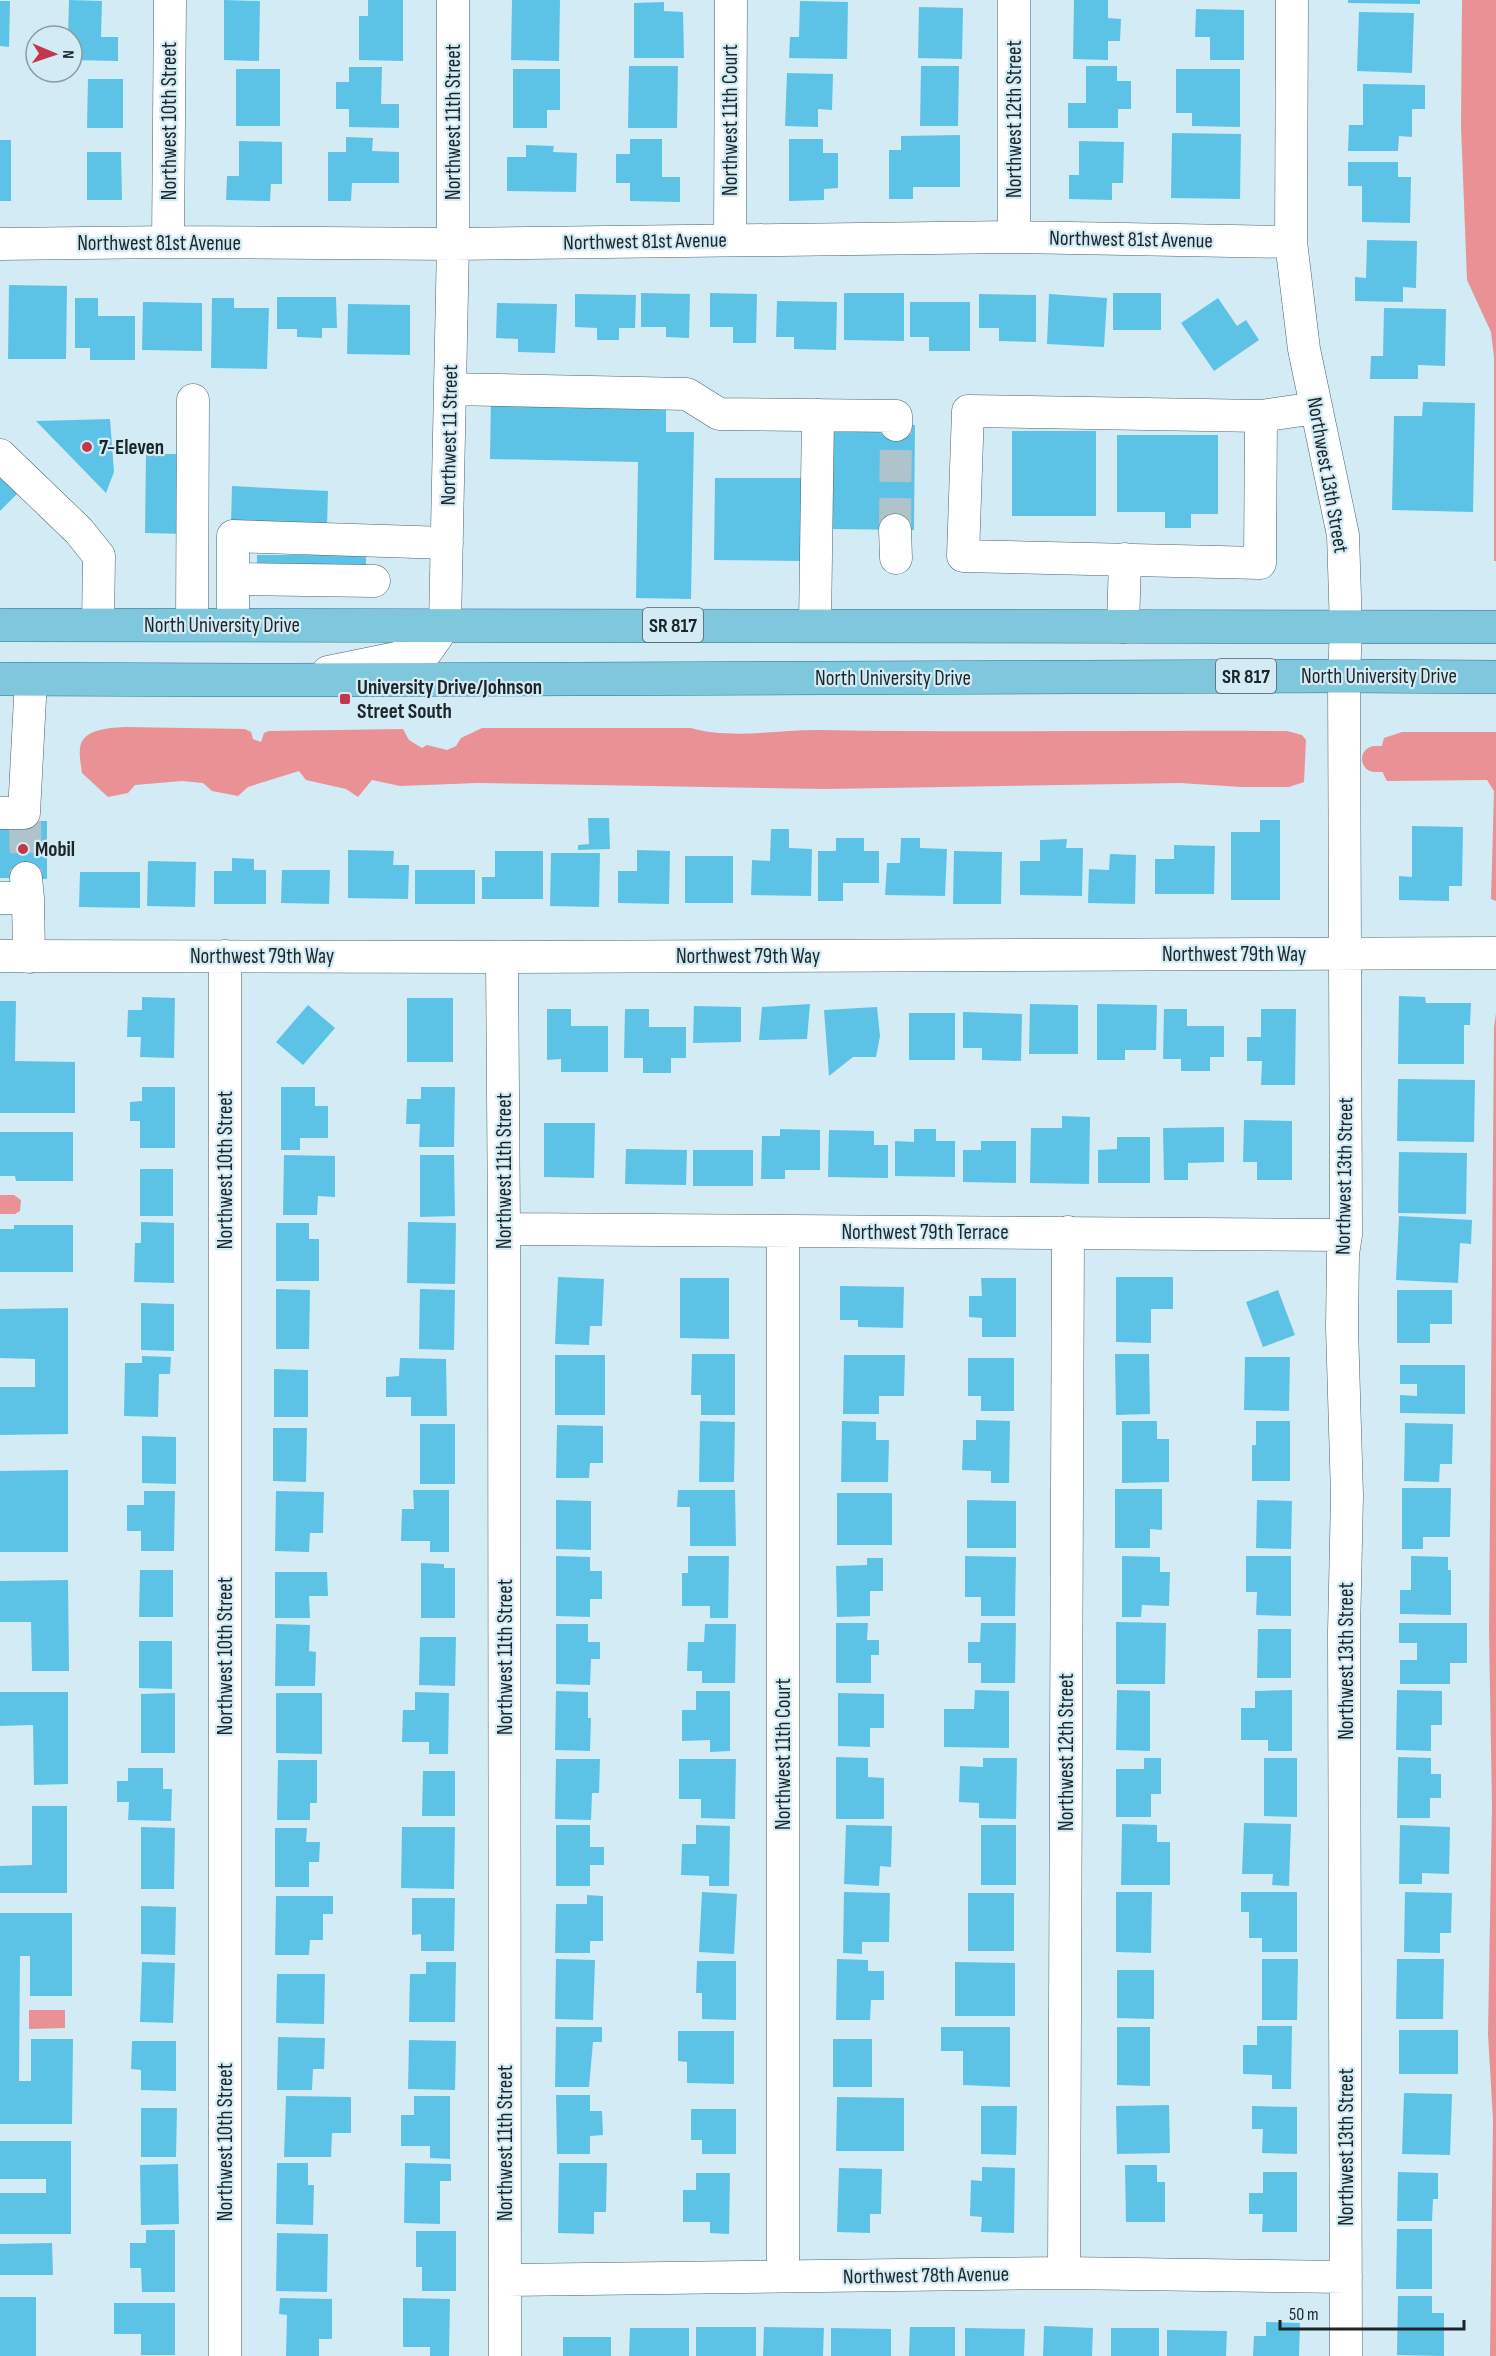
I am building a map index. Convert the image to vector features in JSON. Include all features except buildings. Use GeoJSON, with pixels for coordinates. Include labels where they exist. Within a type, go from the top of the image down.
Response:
{"type":"FeatureCollection","features":[{"type":"Feature","properties":{"kind":"main road","name":"North University Drive"},"geometry":{"type":"LineString","coordinates":[[0,626],[1496,627]]}},
{"type":"Feature","properties":{"kind":"main road","name":"North University Drive"},"geometry":{"type":"LineString","coordinates":[[15,679],[1496,677]]}},
{"type":"Feature","properties":{"kind":"street","name":"Northwest 10th Street"},"geometry":{"type":"LineString","coordinates":[[168,242],[170,0]]}},
{"type":"Feature","properties":{"kind":"street","name":"Northwest 11th Street"},"geometry":{"type":"LineString","coordinates":[[453,0],[453,244]]}},
{"type":"Feature","properties":{"kind":"street","name":"Northwest 11th Court"},"geometry":{"type":"LineString","coordinates":[[730,239],[731,0]]}},
{"type":"Feature","properties":{"kind":"street","name":"Northwest 12th Street"},"geometry":{"type":"LineString","coordinates":[[1014,0],[1014,237]]}},
{"type":"Feature","properties":{"kind":"street","name":"Northwest 13th Street"},"geometry":{"type":"LineString","coordinates":[[1292,0],[1291,242],[1304,349],[1343,534],[1346,628],[1344,676],[1346,1235],[1342,1254],[1347,1496],[1344,1632],[1346,2356]]}},
{"type":"Feature","properties":{"kind":"street","name":"Northwest 81st Avenue"},"geometry":{"type":"LineString","coordinates":[[0,244],[168,242],[453,244],[1014,237],[1291,242]]}},
{"type":"Feature","properties":{"kind":"street","name":"Northwest 11 Street"},"geometry":{"type":"LineString","coordinates":[[445,625],[453,244]]}},
{"type":"Feature","properties":{"kind":"street"},"geometry":{"type":"LineString","coordinates":[[450,389],[687,394],[719,414],[896,416],[896,425]]}},
{"type":"Feature","properties":{"kind":"street"},"geometry":{"type":"LineString","coordinates":[[192,625],[193,400]]}},
{"type":"Feature","properties":{"kind":"street"},"geometry":{"type":"LineString","coordinates":[[1261,416],[1260,563],[963,555],[968,411],[1261,416],[1316,408]]}},
{"type":"Feature","properties":{"kind":"street"},"geometry":{"type":"LineString","coordinates":[[814,626],[818,415]]}},
{"type":"Feature","properties":{"kind":"street"},"geometry":{"type":"LineString","coordinates":[[0,455],[79,531],[99,556],[98,625]]}},
{"type":"Feature","properties":{"kind":"street"},"geometry":{"type":"LineString","coordinates":[[233,625],[233,536],[447,543]]}},
{"type":"Feature","properties":{"kind":"street"},"geometry":{"type":"LineString","coordinates":[[371,625],[374,581],[402,541]]}},
{"type":"Feature","properties":{"kind":"street"},"geometry":{"type":"LineString","coordinates":[[1132,627],[1134,560]]}},
{"type":"Feature","properties":{"kind":"street"},"geometry":{"type":"LineString","coordinates":[[233,579],[374,581]]}},
{"type":"Feature","properties":{"kind":"street","name":"North University Drive"},"geometry":{"type":"LineString","coordinates":[[289,680],[426,652],[445,625]]}},
{"type":"Feature","properties":{"kind":"street"},"geometry":{"type":"LineString","coordinates":[[15,679],[16,816]]}},
{"type":"Feature","properties":{"kind":"street"},"geometry":{"type":"LineString","coordinates":[[14,957],[18,891]]}},
{"type":"Feature","properties":{"kind":"street","name":"Northwest 79th Way"},"geometry":{"type":"LineString","coordinates":[[14,957],[1496,953]]}},
{"type":"Feature","properties":{"kind":"street","name":"Northwest 10th Street"},"geometry":{"type":"LineString","coordinates":[[225,956],[225,2356]]}},
{"type":"Feature","properties":{"kind":"street","name":"Northwest 11th Street"},"geometry":{"type":"LineString","coordinates":[[502,957],[505,2356]]}},
{"type":"Feature","properties":{"kind":"street","name":"Northwest 79th Terrace"},"geometry":{"type":"LineString","coordinates":[[504,1229],[1346,1235]]}},
{"type":"Feature","properties":{"kind":"street","name":"Northwest 11th Court"},"geometry":{"type":"LineString","coordinates":[[783,1232],[783,2276]]}},
{"type":"Feature","properties":{"kind":"street","name":"Northwest 12th Street"},"geometry":{"type":"LineString","coordinates":[[1064,2273],[1068,1232]]}},
{"type":"Feature","properties":{"kind":"street","name":"Northwest 78th Avenue"},"geometry":{"type":"LineString","coordinates":[[505,2280],[1064,2273],[1346,2277]]}},
{"type":"Feature","properties":{"kind":"shaded area"},"geometry":{"type":"Polygon","coordinates":[[[1462,0],[1496,0],[1496,561],[1494,561],[1494,357],[1491,332],[1467,280],[1461,126],[1462,0]]]}},
{"type":"Feature","properties":{"kind":"shaded area"},"geometry":{"type":"Polygon","coordinates":[[[124,727],[245,729],[251,732],[253,739],[261,742],[264,733],[269,731],[403,729],[409,740],[422,748],[427,745],[447,750],[456,746],[461,738],[482,728],[691,728],[739,734],[805,730],[1287,731],[1302,735],[1306,740],[1304,782],[1289,787],[1180,783],[826,789],[477,783],[400,786],[372,780],[358,797],[346,789],[306,780],[299,771],[248,787],[238,796],[212,791],[203,783],[182,781],[135,785],[128,793],[108,797],[82,773],[80,749],[85,737],[90,734],[104,729],[124,727]]]}},
{"type":"Feature","properties":{"kind":"shaded area"},"geometry":{"type":"Polygon","coordinates":[[[1402,732],[1496,732],[1496,901],[1491,899],[1494,791],[1487,780],[1387,781],[1380,760],[1384,738],[1402,732]]]}},
{"type":"Feature","properties":{"kind":"shaded area"},"geometry":{"type":"Polygon","coordinates":[[[1496,1013],[1496,2356],[1490,2356],[1493,2120],[1488,2034],[1492,1806],[1489,1631],[1494,1028],[1496,1013]]]}},
{"type":"Feature","properties":{"kind":"shaded area"},"geometry":{"type":"Polygon","coordinates":[[[0,1195],[14,1195],[21,1200],[20,1211],[15,1214],[0,1214],[0,1195]]]}},
{"type":"Feature","properties":{"kind":"shaded area"},"geometry":{"type":"Polygon","coordinates":[[[29,2010],[65,2010],[65,2028],[29,2029],[29,2010]]]}},
{"type":"Feature","properties":{"kind":"waterway"},"geometry":{"type":"LineString","coordinates":[[1375,759],[1415,759]]}},
{"type":"Feature","properties":{"kind":"tunnel"},"geometry":{"type":"LineString","coordinates":[[895,530],[896,425]]}},
{"type":"Feature","properties":{"kind":"tunnel"},"geometry":{"type":"LineString","coordinates":[[25,821],[26,878]]}},
{"type":"Feature","properties":{"kind":"place","name":"7-Eleven"},"geometry":{"type":"Point","coordinates":[87,447]}},
{"type":"Feature","properties":{"kind":"place","name":"University Drive/Johnson Street South"},"geometry":{"type":"Point","coordinates":[345,699]}},
{"type":"Feature","properties":{"kind":"place","name":"Mobil"},"geometry":{"type":"Point","coordinates":[23,849]}}]}
